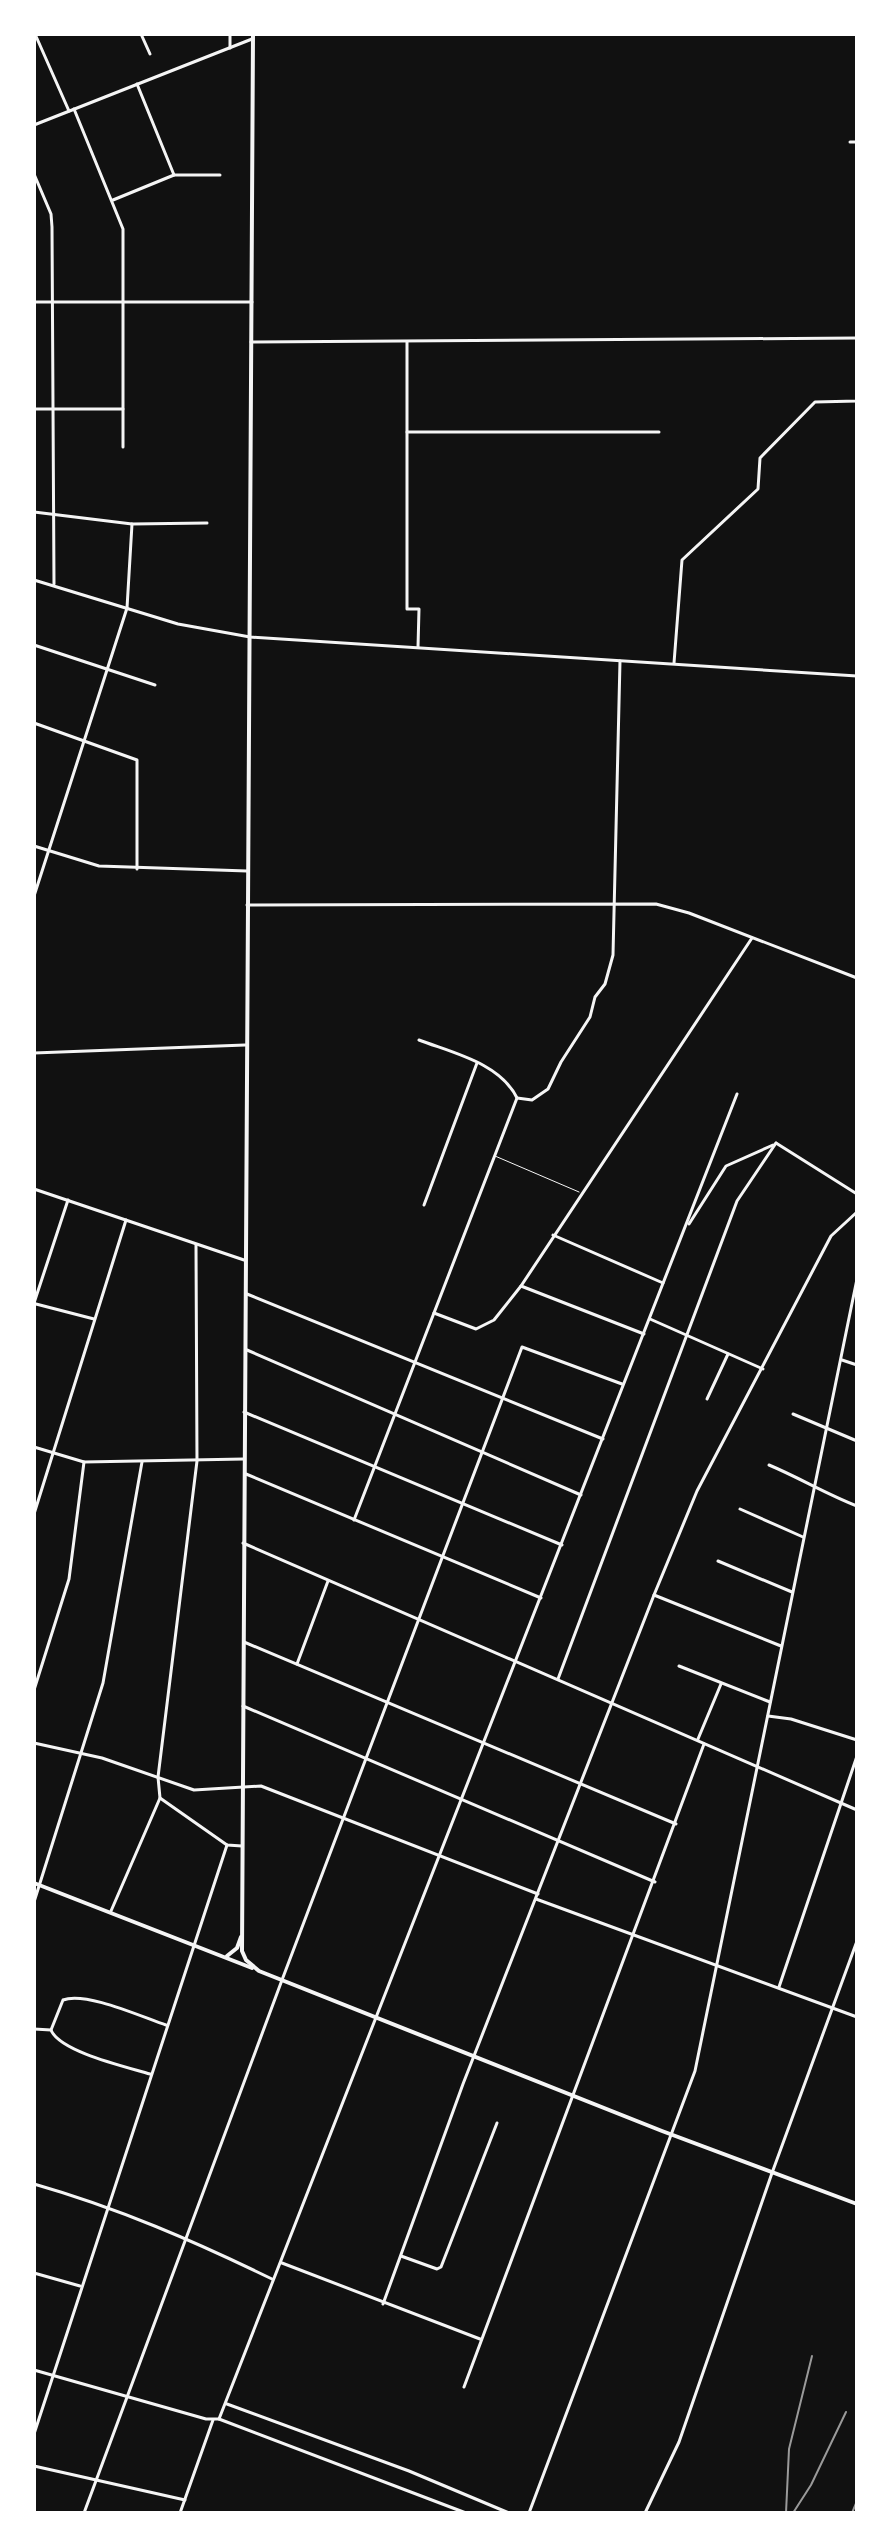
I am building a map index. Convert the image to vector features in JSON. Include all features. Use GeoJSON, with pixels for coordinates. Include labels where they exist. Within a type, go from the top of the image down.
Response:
{"type":"FeatureCollection","features":[{"type":"Feature","properties":{"kind":"main road"},"geometry":{"type":"LineString","coordinates":[[252,36],[241,1937],[244,1957],[252,1968]]}},
{"type":"Feature","properties":{"kind":"main road"},"geometry":{"type":"LineString","coordinates":[[36,1884],[111,1911],[672,2135],[857,2204]]}},
{"type":"Feature","properties":{"kind":"main road"},"geometry":{"type":"LineString","coordinates":[[225,1957],[237,1948],[241,1937]]}},
{"type":"Feature","properties":{"kind":"street"},"geometry":{"type":"LineString","coordinates":[[35,34],[69,111]]}},
{"type":"Feature","properties":{"kind":"street"},"geometry":{"type":"LineString","coordinates":[[141,34],[150,54]]}},
{"type":"Feature","properties":{"kind":"street"},"geometry":{"type":"LineString","coordinates":[[230,34],[230,48]]}},
{"type":"Feature","properties":{"kind":"street"},"geometry":{"type":"LineString","coordinates":[[34,125],[230,48],[252,36]]}},
{"type":"Feature","properties":{"kind":"street"},"geometry":{"type":"LineString","coordinates":[[137,84],[174,175]]}},
{"type":"Feature","properties":{"kind":"street"},"geometry":{"type":"LineString","coordinates":[[74,109],[123,229],[123,447]]}},
{"type":"Feature","properties":{"kind":"street"},"geometry":{"type":"LineString","coordinates":[[850,142],[857,142]]}},
{"type":"Feature","properties":{"kind":"street"},"geometry":{"type":"LineString","coordinates":[[34,174],[51,214],[54,584]]}},
{"type":"Feature","properties":{"kind":"street"},"geometry":{"type":"LineString","coordinates":[[112,201],[174,175],[220,175]]}},
{"type":"Feature","properties":{"kind":"street"},"geometry":{"type":"LineString","coordinates":[[34,302],[252,302]]}},
{"type":"Feature","properties":{"kind":"street"},"geometry":{"type":"LineString","coordinates":[[251,342],[857,338]]}},
{"type":"Feature","properties":{"kind":"street"},"geometry":{"type":"LineString","coordinates":[[407,342],[407,609],[419,609],[418,647]]}},
{"type":"Feature","properties":{"kind":"street"},"geometry":{"type":"LineString","coordinates":[[674,663],[682,560],[758,489],[760,458],[815,402],[857,401],[857,389]]}},
{"type":"Feature","properties":{"kind":"street"},"geometry":{"type":"LineString","coordinates":[[34,409],[123,409]]}},
{"type":"Feature","properties":{"kind":"street"},"geometry":{"type":"LineString","coordinates":[[407,432],[659,432]]}},
{"type":"Feature","properties":{"kind":"street"},"geometry":{"type":"LineString","coordinates":[[34,512],[54,512],[132,524],[207,523]]}},
{"type":"Feature","properties":{"kind":"street"},"geometry":{"type":"LineString","coordinates":[[34,896],[127,608],[132,524]]}},
{"type":"Feature","properties":{"kind":"street"},"geometry":{"type":"LineString","coordinates":[[34,580],[202,630],[250,637],[857,676]]}},
{"type":"Feature","properties":{"kind":"street"},"geometry":{"type":"LineString","coordinates":[[34,645],[155,685]]}},
{"type":"Feature","properties":{"kind":"street"},"geometry":{"type":"LineString","coordinates":[[419,1040],[477,1063],[502,1077],[517,1098],[532,1100],[542,1096],[590,1017],[595,997],[605,984],[613,955],[620,660]]}},
{"type":"Feature","properties":{"kind":"street"},"geometry":{"type":"LineString","coordinates":[[34,723],[137,760],[137,869]]}},
{"type":"Feature","properties":{"kind":"street"},"geometry":{"type":"LineString","coordinates":[[34,846],[99,866],[247,871]]}},
{"type":"Feature","properties":{"kind":"street"},"geometry":{"type":"LineString","coordinates":[[247,905],[613,901],[668,907],[857,978]]}},
{"type":"Feature","properties":{"kind":"street"},"geometry":{"type":"LineString","coordinates":[[434,1313],[476,1329],[494,1320],[521,1286],[752,938]]}},
{"type":"Feature","properties":{"kind":"street"},"geometry":{"type":"LineString","coordinates":[[34,1053],[245,1045]]}},
{"type":"Feature","properties":{"kind":"street"},"geometry":{"type":"LineString","coordinates":[[424,1205],[477,1063]]}},
{"type":"Feature","properties":{"kind":"street"},"geometry":{"type":"LineString","coordinates":[[180,2513],[216,2419],[227,2404],[272,2279],[282,2263],[737,1094]]}},
{"type":"Feature","properties":{"kind":"street"},"geometry":{"type":"LineString","coordinates":[[354,1520],[517,1098]]}},
{"type":"Feature","properties":{"kind":"street"},"geometry":{"type":"LineString","coordinates":[[686,1226],[694,1220],[726,1166],[776,1143]]}},
{"type":"Feature","properties":{"kind":"street"},"geometry":{"type":"LineString","coordinates":[[776,1143],[857,1196]]}},
{"type":"Feature","properties":{"kind":"street"},"geometry":{"type":"LineString","coordinates":[[557,1680],[737,1201],[776,1143]]}},
{"type":"Feature","properties":{"kind":"street"},"geometry":{"type":"LineString","coordinates":[[34,1189],[244,1260]]}},
{"type":"Feature","properties":{"kind":"street"},"geometry":{"type":"LineString","coordinates":[[68,1200],[34,1303],[94,1319]]}},
{"type":"Feature","properties":{"kind":"street"},"geometry":{"type":"LineString","coordinates":[[383,2304],[610,1703],[697,1491],[831,1236],[857,1212]]}},
{"type":"Feature","properties":{"kind":"street"},"geometry":{"type":"LineString","coordinates":[[34,1514],[126,1220]]}},
{"type":"Feature","properties":{"kind":"street"},"geometry":{"type":"LineString","coordinates":[[553,1235],[663,1283]]}},
{"type":"Feature","properties":{"kind":"street"},"geometry":{"type":"LineString","coordinates":[[111,1911],[160,1798],[158,1777],[197,1461],[196,1245]]}},
{"type":"Feature","properties":{"kind":"street"},"geometry":{"type":"LineString","coordinates":[[529,2513],[695,2071],[857,1279]]}},
{"type":"Feature","properties":{"kind":"street"},"geometry":{"type":"LineString","coordinates":[[521,1286],[644,1334]]}},
{"type":"Feature","properties":{"kind":"street"},"geometry":{"type":"LineString","coordinates":[[244,1293],[603,1439]]}},
{"type":"Feature","properties":{"kind":"street"},"geometry":{"type":"LineString","coordinates":[[649,1319],[763,1369]]}},
{"type":"Feature","properties":{"kind":"street"},"geometry":{"type":"LineString","coordinates":[[84,2513],[125,2395],[522,1347],[624,1385]]}},
{"type":"Feature","properties":{"kind":"street"},"geometry":{"type":"LineString","coordinates":[[244,1349],[581,1495]]}},
{"type":"Feature","properties":{"kind":"street"},"geometry":{"type":"LineString","coordinates":[[707,1399],[728,1354]]}},
{"type":"Feature","properties":{"kind":"street"},"geometry":{"type":"LineString","coordinates":[[840,1360],[857,1365]]}},
{"type":"Feature","properties":{"kind":"street"},"geometry":{"type":"LineString","coordinates":[[243,1411],[562,1545]]}},
{"type":"Feature","properties":{"kind":"street"},"geometry":{"type":"LineString","coordinates":[[793,1414],[857,1441]]}},
{"type":"Feature","properties":{"kind":"street"},"geometry":{"type":"LineString","coordinates":[[34,1447],[84,1462],[244,1459]]}},
{"type":"Feature","properties":{"kind":"street"},"geometry":{"type":"LineString","coordinates":[[34,1690],[69,1579],[84,1462]]}},
{"type":"Feature","properties":{"kind":"street"},"geometry":{"type":"LineString","coordinates":[[34,1902],[36,1884],[83,1754],[103,1683],[142,1462]]}},
{"type":"Feature","properties":{"kind":"street"},"geometry":{"type":"LineString","coordinates":[[769,1465],[814,1484],[821,1493],[857,1506]]}},
{"type":"Feature","properties":{"kind":"street"},"geometry":{"type":"LineString","coordinates":[[244,1474],[541,1598]]}},
{"type":"Feature","properties":{"kind":"street"},"geometry":{"type":"LineString","coordinates":[[740,1509],[803,1537]]}},
{"type":"Feature","properties":{"kind":"street"},"geometry":{"type":"LineString","coordinates":[[243,1543],[857,1810]]}},
{"type":"Feature","properties":{"kind":"street"},"geometry":{"type":"LineString","coordinates":[[718,1561],[792,1592]]}},
{"type":"Feature","properties":{"kind":"street"},"geometry":{"type":"LineString","coordinates":[[297,1664],[329,1580]]}},
{"type":"Feature","properties":{"kind":"street"},"geometry":{"type":"LineString","coordinates":[[654,1595],[781,1646]]}},
{"type":"Feature","properties":{"kind":"street"},"geometry":{"type":"LineString","coordinates":[[243,1641],[676,1824]]}},
{"type":"Feature","properties":{"kind":"street"},"geometry":{"type":"LineString","coordinates":[[679,1666],[770,1702]]}},
{"type":"Feature","properties":{"kind":"street"},"geometry":{"type":"LineString","coordinates":[[697,1741],[721,1684]]}},
{"type":"Feature","properties":{"kind":"street"},"geometry":{"type":"LineString","coordinates":[[243,1706],[655,1882]]}},
{"type":"Feature","properties":{"kind":"street"},"geometry":{"type":"LineString","coordinates":[[767,1715],[791,1719],[857,1740]]}},
{"type":"Feature","properties":{"kind":"street"},"geometry":{"type":"LineString","coordinates":[[34,1743],[83,1754],[194,1790],[261,1786],[441,1855],[633,1936],[857,2017]]}},
{"type":"Feature","properties":{"kind":"street"},"geometry":{"type":"LineString","coordinates":[[464,2387],[704,1744]]}},
{"type":"Feature","properties":{"kind":"street"},"geometry":{"type":"LineString","coordinates":[[779,1987],[857,1756]]}},
{"type":"Feature","properties":{"kind":"street"},"geometry":{"type":"LineString","coordinates":[[160,1798],[227,1845],[242,1846]]}},
{"type":"Feature","properties":{"kind":"street"},"geometry":{"type":"LineString","coordinates":[[34,2434],[51,2373],[227,1845]]}},
{"type":"Feature","properties":{"kind":"street"},"geometry":{"type":"LineString","coordinates":[[645,2513],[679,2442],[772,2173],[857,1941]]}},
{"type":"Feature","properties":{"kind":"street"},"geometry":{"type":"LineString","coordinates":[[150,2074],[67,2046],[54,2038],[51,2030],[63,2000],[68,1997],[88,1999],[166,2025]]}},
{"type":"Feature","properties":{"kind":"street"},"geometry":{"type":"LineString","coordinates":[[34,2029],[51,2030]]}},
{"type":"Feature","properties":{"kind":"street"},"geometry":{"type":"LineString","coordinates":[[401,2256],[437,2269],[441,2267],[497,2123]]}},
{"type":"Feature","properties":{"kind":"street"},"geometry":{"type":"LineString","coordinates":[[34,2184],[107,2205],[185,2237],[272,2279]]}},
{"type":"Feature","properties":{"kind":"street"},"geometry":{"type":"LineString","coordinates":[[282,2263],[481,2339]]}},
{"type":"Feature","properties":{"kind":"street"},"geometry":{"type":"LineString","coordinates":[[34,2273],[80,2286]]}},
{"type":"Feature","properties":{"kind":"street"},"geometry":{"type":"LineString","coordinates":[[34,2370],[216,2419],[466,2513]]}},
{"type":"Feature","properties":{"kind":"street"},"geometry":{"type":"LineString","coordinates":[[227,2404],[409,2471],[509,2513]]}},
{"type":"Feature","properties":{"kind":"street"},"geometry":{"type":"LineString","coordinates":[[34,2466],[185,2500]]}},
{"type":"Feature","properties":{"kind":"lane"},"geometry":{"type":"LineString","coordinates":[[495,1156],[581,1193]]}},
{"type":"Feature","properties":{"kind":"railway"},"geometry":{"type":"LineString","coordinates":[[786,2513],[789,2449],[812,2356]]}},
{"type":"Feature","properties":{"kind":"railway"},"geometry":{"type":"LineString","coordinates":[[793,2513],[811,2485],[846,2412]]}},
{"type":"Feature","properties":{"kind":"railway"},"geometry":{"type":"LineString","coordinates":[[852,2513],[857,2501]]}}]}
